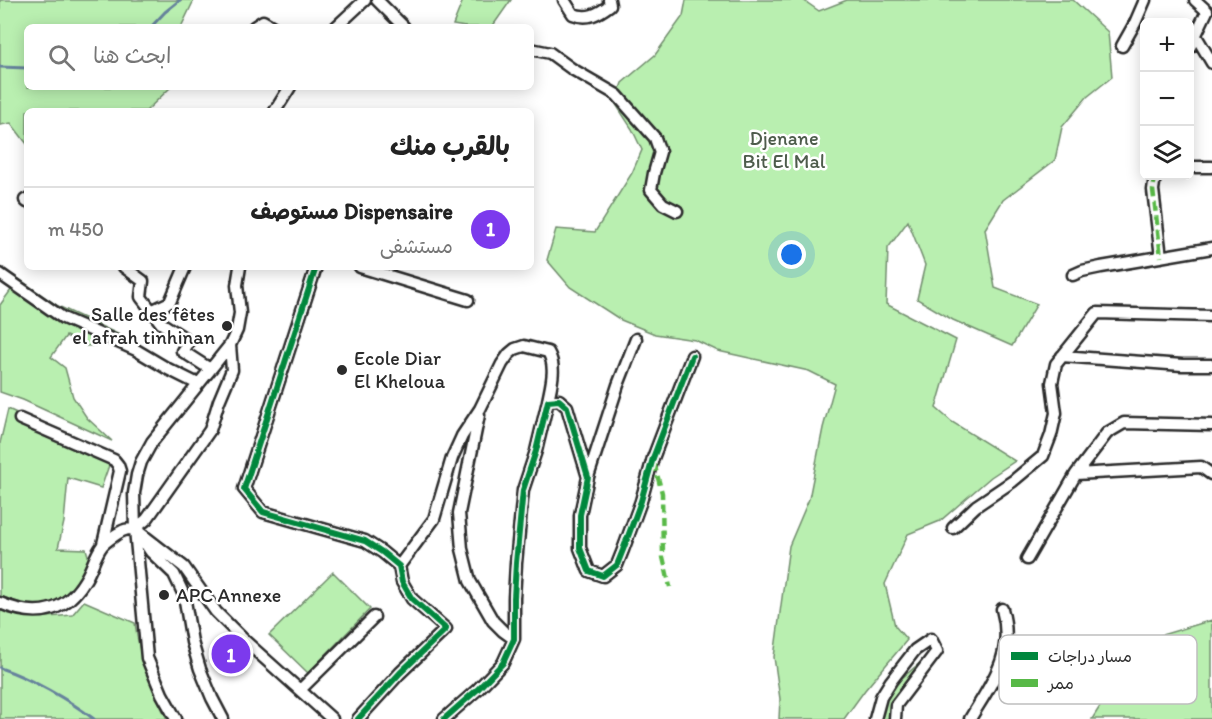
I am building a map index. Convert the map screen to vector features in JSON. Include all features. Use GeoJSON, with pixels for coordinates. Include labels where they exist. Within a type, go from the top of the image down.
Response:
{"type":"FeatureCollection","features":[{"type":"Feature","properties":{"kind":"street"},"geometry":{"type":"LineString","coordinates":[[339,24],[365,0]]}},
{"type":"Feature","properties":{"kind":"street"},"geometry":{"type":"LineString","coordinates":[[377,0],[401,24]]}},
{"type":"Feature","properties":{"kind":"street"},"geometry":{"type":"LineString","coordinates":[[564,0],[573,14],[585,17],[603,10],[610,5],[609,0]]}},
{"type":"Feature","properties":{"kind":"street"},"geometry":{"type":"LineString","coordinates":[[1122,46],[1145,0]]}},
{"type":"Feature","properties":{"kind":"street"},"geometry":{"type":"LineString","coordinates":[[1194,40],[1209,15],[1195,0]]}},
{"type":"Feature","properties":{"kind":"street"},"geometry":{"type":"LineString","coordinates":[[1196,36],[1212,63]]}},
{"type":"Feature","properties":{"kind":"street"},"geometry":{"type":"LineString","coordinates":[[534,50],[550,53],[617,95],[655,138],[660,152],[651,190],[663,204],[677,211]]}},
{"type":"Feature","properties":{"kind":"street"},"geometry":{"type":"LineString","coordinates":[[277,108],[288,90]]}},
{"type":"Feature","properties":{"kind":"street"},"geometry":{"type":"LineString","coordinates":[[1194,167],[1212,167]]}},
{"type":"Feature","properties":{"kind":"street"},"geometry":{"type":"LineString","coordinates":[[1154,180],[1153,190],[1161,257]]}},
{"type":"Feature","properties":{"kind":"street"},"geometry":{"type":"LineString","coordinates":[[1073,275],[1101,267],[1212,248]]}},
{"type":"Feature","properties":{"kind":"street"},"geometry":{"type":"LineString","coordinates":[[128,270],[143,280],[141,297],[161,323],[189,341],[182,351],[210,369]]}},
{"type":"Feature","properties":{"kind":"street"},"geometry":{"type":"LineString","coordinates":[[152,311],[170,302],[184,270]]}},
{"type":"Feature","properties":{"kind":"street"},"geometry":{"type":"LineString","coordinates":[[176,719],[162,694],[147,658],[135,529],[134,493],[141,462],[152,442],[231,345],[240,313],[237,285],[240,270]]}},
{"type":"Feature","properties":{"kind":"street"},"geometry":{"type":"LineString","coordinates":[[315,270],[244,489],[263,512],[365,541],[382,552],[399,566],[402,582],[412,599],[446,629],[400,673],[358,719]]}},
{"type":"Feature","properties":{"kind":"street"},"geometry":{"type":"LineString","coordinates":[[370,270],[468,300]]}},
{"type":"Feature","properties":{"kind":"street"},"geometry":{"type":"LineString","coordinates":[[0,274],[63,318],[136,350],[198,384]]}},
{"type":"Feature","properties":{"kind":"street"},"geometry":{"type":"LineString","coordinates":[[953,528],[976,506],[1043,456],[1056,413],[1052,383],[1056,364],[1097,313],[1212,316]]}},
{"type":"Feature","properties":{"kind":"street"},"geometry":{"type":"LineString","coordinates":[[636,339],[618,385],[588,477],[580,515],[580,548],[589,571],[603,576],[617,565],[641,501],[653,458],[692,356]]}},
{"type":"Feature","properties":{"kind":"street"},"geometry":{"type":"LineString","coordinates":[[135,529],[147,519],[210,430],[231,370],[231,345]]}},
{"type":"Feature","properties":{"kind":"street"},"geometry":{"type":"LineString","coordinates":[[399,566],[434,519],[452,458],[502,364],[515,349],[524,346],[548,352],[553,359],[548,401],[536,451],[523,490],[516,563],[514,639],[503,663],[444,719]]}},
{"type":"Feature","properties":{"kind":"street"},"geometry":{"type":"LineString","coordinates":[[1062,356],[1212,365]]}},
{"type":"Feature","properties":{"kind":"street"},"geometry":{"type":"LineString","coordinates":[[548,401],[559,400],[567,407],[588,477]]}},
{"type":"Feature","properties":{"kind":"street"},"geometry":{"type":"LineString","coordinates":[[480,409],[459,513],[462,549],[470,581],[493,621],[514,639]]}},
{"type":"Feature","properties":{"kind":"street"},"geometry":{"type":"LineString","coordinates":[[0,603],[8,607],[35,612],[58,608],[74,595],[85,580],[103,544],[120,471],[114,460],[20,419]]}},
{"type":"Feature","properties":{"kind":"street"},"geometry":{"type":"LineString","coordinates":[[1027,560],[1076,474],[1107,433],[1124,423],[1212,424]]}},
{"type":"Feature","properties":{"kind":"street"},"geometry":{"type":"LineString","coordinates":[[1076,474],[1201,467],[1210,474]]}},
{"type":"Feature","properties":{"kind":"street"},"geometry":{"type":"LineString","coordinates":[[103,544],[126,529],[135,529],[184,567],[216,612],[332,719]]}},
{"type":"Feature","properties":{"kind":"street"},"geometry":{"type":"LineString","coordinates":[[135,529],[151,552],[174,574],[184,595],[192,642],[200,669],[223,719]]}},
{"type":"Feature","properties":{"kind":"street"},"geometry":{"type":"LineString","coordinates":[[1002,609],[1006,623],[1005,635]]}},
{"type":"Feature","properties":{"kind":"street"},"geometry":{"type":"LineString","coordinates":[[300,690],[374,617]]}},
{"type":"Feature","properties":{"kind":"street"},"geometry":{"type":"LineString","coordinates":[[875,719],[881,697],[891,681],[915,650],[931,639],[937,651],[896,705],[895,719]]}},
{"type":"Feature","properties":{"kind":"street"},"geometry":{"type":"LineString","coordinates":[[970,719],[993,684],[999,668]]}},
{"type":"Feature","properties":{"kind":"green space"},"geometry":{"type":"Polygon","coordinates":[[[0,0],[194,0],[182,24],[24,24],[24,90],[168,90],[149,108],[24,108],[24,140],[11,123],[0,125],[0,0]]]}},
{"type":"Feature","properties":{"kind":"green space"},"geometry":{"type":"Polygon","coordinates":[[[463,0],[511,0],[494,24],[453,24],[463,0]]]}},
{"type":"Feature","properties":{"kind":"green space","name":"Djenane Bit El Mal"},"geometry":{"type":"Polygon","coordinates":[[[686,0],[803,0],[819,11],[847,0],[1073,0],[1108,32],[1112,77],[1087,97],[1062,127],[1055,160],[1003,200],[985,229],[995,288],[1037,304],[1012,346],[953,320],[917,299],[925,265],[908,221],[888,248],[886,304],[956,340],[936,408],[952,422],[1015,461],[991,477],[940,521],[908,534],[885,584],[895,626],[907,640],[844,719],[779,719],[780,699],[774,657],[789,546],[809,499],[823,428],[835,384],[809,371],[718,351],[695,340],[655,334],[621,320],[570,287],[547,260],[556,229],[595,232],[632,173],[642,150],[615,103],[622,83],[655,55],[683,16],[686,0]]]}},
{"type":"Feature","properties":{"kind":"green space"},"geometry":{"type":"Polygon","coordinates":[[[19,279],[58,306],[122,336],[101,345],[86,346],[66,336],[51,357],[65,368],[73,397],[87,418],[112,441],[23,400],[0,392],[0,305],[19,279]]]}},
{"type":"Feature","properties":{"kind":"green space"},"geometry":{"type":"Polygon","coordinates":[[[8,409],[112,457],[101,488],[68,478],[64,522],[58,548],[86,549],[90,562],[79,581],[56,606],[31,607],[0,596],[0,443],[8,409]]]}},
{"type":"Feature","properties":{"kind":"green space"},"geometry":{"type":"Polygon","coordinates":[[[333,572],[370,609],[308,673],[269,635],[333,572]]]}},
{"type":"Feature","properties":{"kind":"green space"},"geometry":{"type":"Polygon","coordinates":[[[84,601],[135,623],[146,672],[167,719],[0,719],[0,607],[27,615],[63,616],[72,615],[84,601]]]}},
{"type":"Feature","properties":{"kind":"green space"},"geometry":{"type":"Polygon","coordinates":[[[1212,620],[1212,719],[1092,719],[1102,704],[1197,704],[1197,635],[1162,635],[1212,620]]]}},
{"type":"Feature","properties":{"kind":"green space"},"geometry":{"type":"Polygon","coordinates":[[[922,661],[904,688],[900,719],[877,719],[888,690],[922,661]]]}},
{"type":"Feature","properties":{"kind":"waterway"},"geometry":{"type":"LineString","coordinates":[[154,24],[180,0]]}},
{"type":"Feature","properties":{"kind":"waterway"},"geometry":{"type":"LineString","coordinates":[[0,67],[24,68]]}},
{"type":"Feature","properties":{"kind":"waterway"},"geometry":{"type":"LineString","coordinates":[[0,668],[49,690],[94,719]]}},
{"type":"Feature","properties":{"kind":"marked path"},"geometry":{"type":"LineString","coordinates":[[1154,180],[1153,190],[1161,257]]}},
{"type":"Feature","properties":{"kind":"marked path"},"geometry":{"type":"LineString","coordinates":[[654,463],[662,493],[663,557],[670,587]]}},
{"type":"Feature","properties":{"kind":"cycle path"},"geometry":{"type":"LineString","coordinates":[[315,270],[244,489],[263,512],[365,541],[382,552],[399,566],[402,582],[412,599],[446,629],[400,673],[358,719]]}},
{"type":"Feature","properties":{"kind":"cycle path"},"geometry":{"type":"LineString","coordinates":[[444,719],[503,663],[514,639],[516,563],[523,490],[536,451],[548,401],[559,400],[567,407],[588,477],[580,515],[580,548],[589,571],[603,576],[617,565],[641,501],[653,458],[692,356]]}},
{"type":"Feature","properties":{"kind":"place","name":"Salle des fêtes el afrah tinhinan"},"geometry":{"type":"Point","coordinates":[227,326]}},
{"type":"Feature","properties":{"kind":"place","name":"Ecole Diar El Kheloua"},"geometry":{"type":"Point","coordinates":[342,370]}},
{"type":"Feature","properties":{"kind":"place","name":"APC Annexe"},"geometry":{"type":"Point","coordinates":[164,595]}},
{"type":"Feature","properties":{"kind":"place","name":"Dispensaire مستوصف"},"geometry":{"type":"Point","coordinates":[231,654]}}]}
